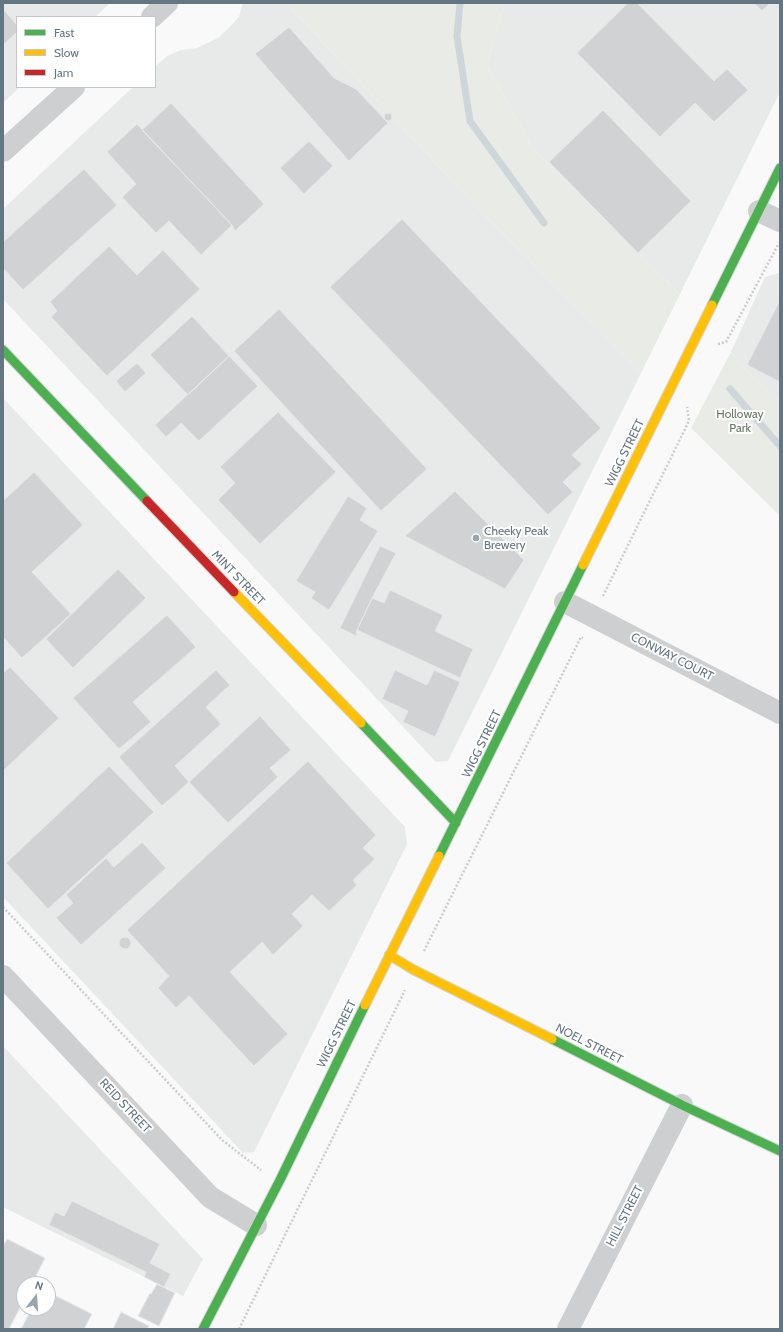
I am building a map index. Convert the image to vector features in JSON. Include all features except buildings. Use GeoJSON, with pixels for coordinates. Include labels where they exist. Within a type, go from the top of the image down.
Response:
{"type":"FeatureCollection","features":[{"type":"Feature","properties":{"kind":"street"},"geometry":{"type":"LineString","coordinates":[[153,16],[167,3]]}},
{"type":"Feature","properties":{"kind":"street"},"geometry":{"type":"LineString","coordinates":[[3,152],[73,88]]}},
{"type":"Feature","properties":{"kind":"street","name":"WIGG STREET"},"geometry":{"type":"LineString","coordinates":[[203,1329],[280,1180],[389,955],[456,823],[780,168]]}},
{"type":"Feature","properties":{"kind":"street"},"geometry":{"type":"LineString","coordinates":[[759,211],[780,221]]}},
{"type":"Feature","properties":{"kind":"street","name":"MINT STREET"},"geometry":{"type":"LineString","coordinates":[[3,350],[456,823]]}},
{"type":"Feature","properties":{"kind":"street","name":"CONWAY COURT"},"geometry":{"type":"LineString","coordinates":[[564,602],[780,713]]}},
{"type":"Feature","properties":{"kind":"street","name":"NOEL STREET"},"geometry":{"type":"LineString","coordinates":[[389,955],[414,970],[682,1105],[780,1151]]}},
{"type":"Feature","properties":{"kind":"street","name":"REID STREET"},"geometry":{"type":"LineString","coordinates":[[3,976],[210,1196],[256,1225]]}},
{"type":"Feature","properties":{"kind":"street","name":"HILL STREET"},"geometry":{"type":"LineString","coordinates":[[568,1329],[682,1105]]}},
{"type":"Feature","properties":{"kind":"path"},"geometry":{"type":"LineString","coordinates":[[716,345],[726,342],[780,240]]}},
{"type":"Feature","properties":{"kind":"path"},"geometry":{"type":"LineString","coordinates":[[239,1329],[414,970],[593,616],[689,421],[686,400]]}},
{"type":"Feature","properties":{"kind":"path"},"geometry":{"type":"LineString","coordinates":[[581,638],[588,641]]}},
{"type":"Feature","properties":{"kind":"path"},"geometry":{"type":"LineString","coordinates":[[3,907],[222,1140],[257,1168],[305,1193]]}},
{"type":"Feature","properties":{"kind":"shaded area"},"geometry":{"type":"Polygon","coordinates":[[[3,3],[110,3],[96,16],[16,16],[16,88],[19,88],[3,103],[3,3]]]}},
{"type":"Feature","properties":{"kind":"shaded area"},"geometry":{"type":"Polygon","coordinates":[[[243,3],[286,3],[482,213],[641,373],[448,761],[436,762],[3,299],[3,209],[132,88],[156,88],[156,66],[167,56],[181,50],[197,48],[218,38],[239,17],[243,3]]]}},
{"type":"Feature","properties":{"kind":"shaded area"},"geometry":{"type":"Polygon","coordinates":[[[505,3],[780,3],[780,92],[680,294],[533,148],[487,65],[505,3]]]}},
{"type":"Feature","properties":{"kind":"shaded area"},"geometry":{"type":"Polygon","coordinates":[[[778,273],[780,274],[780,401],[747,370],[731,352],[765,277],[778,273]]]}},
{"type":"Feature","properties":{"kind":"shaded area"},"geometry":{"type":"Polygon","coordinates":[[[3,398],[405,827],[407,844],[254,1152],[243,1153],[3,897],[3,398]]]}},
{"type":"Feature","properties":{"kind":"shaded area"},"geometry":{"type":"Polygon","coordinates":[[[3,1046],[203,1259],[183,1296],[3,1207],[3,1046]]]}},
{"type":"Feature","properties":{"kind":"green space"},"geometry":{"type":"Polygon","coordinates":[[[286,3],[505,3],[487,65],[533,148],[680,294],[641,373],[482,213],[286,3]]]}},
{"type":"Feature","properties":{"kind":"green space","name":"Holloway Park"},"geometry":{"type":"Polygon","coordinates":[[[731,352],[747,370],[780,401],[780,516],[691,428],[731,352]]]}},
{"type":"Feature","properties":{"kind":"waterway"},"geometry":{"type":"LineString","coordinates":[[460,3],[457,36],[470,121],[544,223]]}},
{"type":"Feature","properties":{"kind":"waterway"},"geometry":{"type":"LineString","coordinates":[[730,389],[780,446]]}},
{"type":"Feature","properties":{"kind":"traffic: fast"},"geometry":{"type":"LineString","coordinates":[[712,305],[780,168]]}},
{"type":"Feature","properties":{"kind":"traffic: fast"},"geometry":{"type":"LineString","coordinates":[[3,350],[147,501]]}},
{"type":"Feature","properties":{"kind":"traffic: fast"},"geometry":{"type":"LineString","coordinates":[[439,856],[583,565]]}},
{"type":"Feature","properties":{"kind":"traffic: fast"},"geometry":{"type":"LineString","coordinates":[[361,723],[456,823]]}},
{"type":"Feature","properties":{"kind":"traffic: fast"},"geometry":{"type":"LineString","coordinates":[[203,1329],[280,1180],[365,1005]]}},
{"type":"Feature","properties":{"kind":"traffic: fast"},"geometry":{"type":"LineString","coordinates":[[552,1039],[682,1105],[780,1151]]}},
{"type":"Feature","properties":{"kind":"traffic: slow"},"geometry":{"type":"LineString","coordinates":[[583,565],[712,305]]}},
{"type":"Feature","properties":{"kind":"traffic: slow"},"geometry":{"type":"LineString","coordinates":[[234,592],[361,723]]}},
{"type":"Feature","properties":{"kind":"traffic: slow"},"geometry":{"type":"LineString","coordinates":[[365,1005],[439,856]]}},
{"type":"Feature","properties":{"kind":"traffic: slow"},"geometry":{"type":"LineString","coordinates":[[389,955],[414,970],[552,1039]]}},
{"type":"Feature","properties":{"kind":"traffic: jam"},"geometry":{"type":"LineString","coordinates":[[147,501],[234,592]]}},
{"type":"Feature","properties":{"kind":"place","name":"Cheeky Peak Brewery"},"geometry":{"type":"Point","coordinates":[476,538]}}]}
